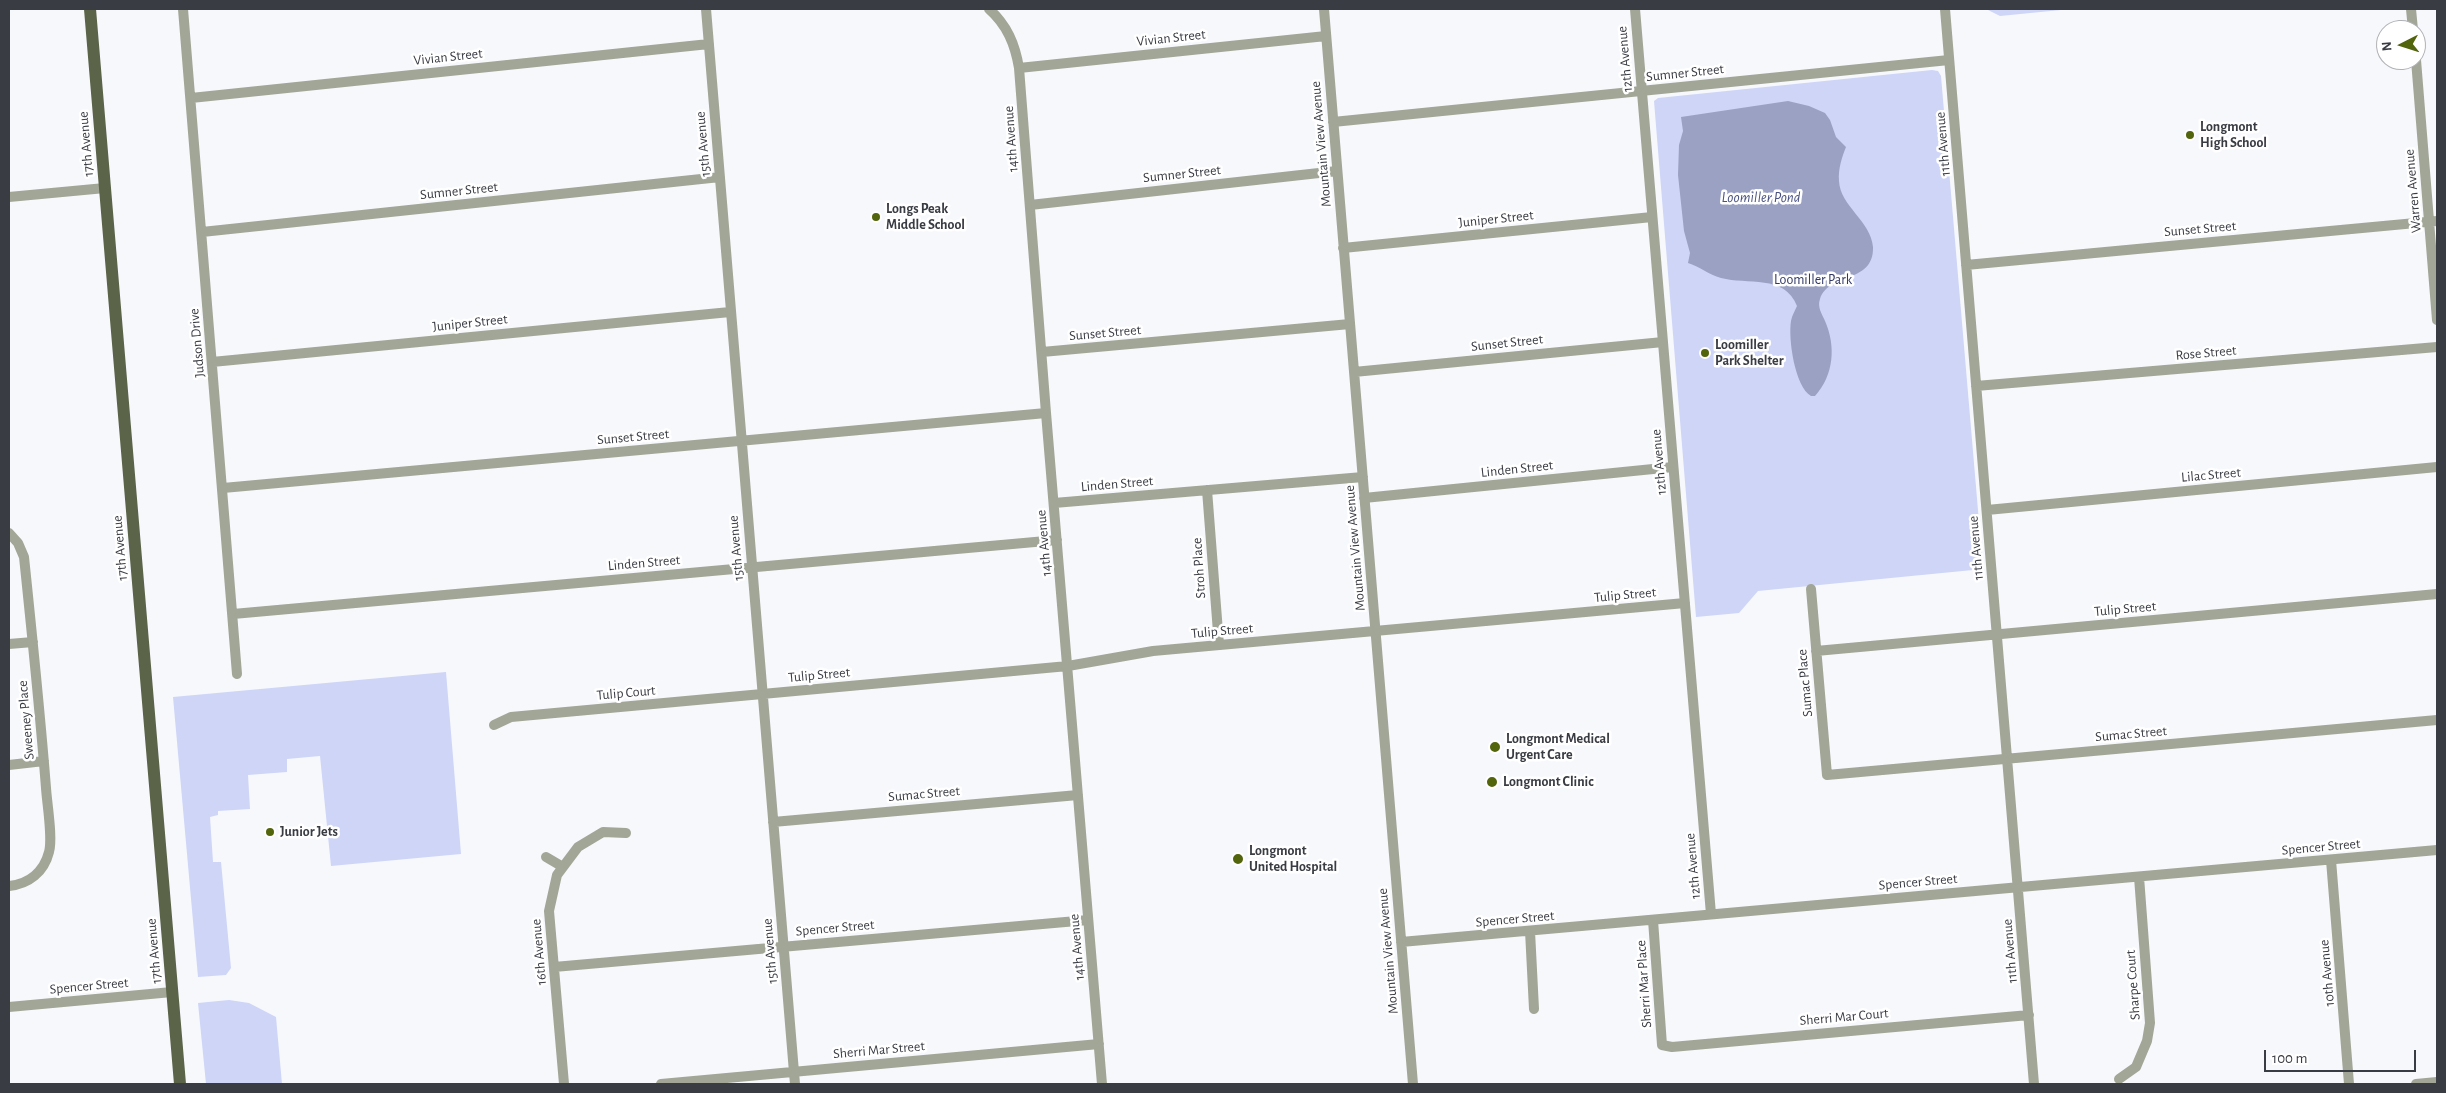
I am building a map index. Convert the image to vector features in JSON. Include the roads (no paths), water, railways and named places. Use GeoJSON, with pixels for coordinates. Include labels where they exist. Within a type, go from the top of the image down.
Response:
{"type":"FeatureCollection","features":[{"type":"Feature","properties":{"kind":"main road","name":"17th Avenue"},"geometry":{"type":"LineString","coordinates":[[90,9],[180,1084]]}},
{"type":"Feature","properties":{"kind":"street","name":"Judson Drive"},"geometry":{"type":"LineString","coordinates":[[183,9],[237,674]]}},
{"type":"Feature","properties":{"kind":"street","name":"15th Avenue"},"geometry":{"type":"LineString","coordinates":[[706,9],[795,1084]]}},
{"type":"Feature","properties":{"kind":"street","name":"14th Avenue"},"geometry":{"type":"LineString","coordinates":[[988,9],[1008,31],[1016,49],[1019,68],[1102,1084]]}},
{"type":"Feature","properties":{"kind":"street","name":"Mountain View Avenue"},"geometry":{"type":"LineString","coordinates":[[1324,9],[1413,1084]]}},
{"type":"Feature","properties":{"kind":"street","name":"12th Avenue"},"geometry":{"type":"LineString","coordinates":[[1635,9],[1711,914]]}},
{"type":"Feature","properties":{"kind":"street","name":"11th Avenue"},"geometry":{"type":"LineString","coordinates":[[1945,9],[2034,1084]]}},
{"type":"Feature","properties":{"kind":"street","name":"Vivian Street"},"geometry":{"type":"LineString","coordinates":[[1019,68],[1326,36]]}},
{"type":"Feature","properties":{"kind":"street","name":"Vivian Street"},"geometry":{"type":"LineString","coordinates":[[190,98],[709,44]]}},
{"type":"Feature","properties":{"kind":"street","name":"Sumner Street"},"geometry":{"type":"LineString","coordinates":[[1333,122],[1949,60]]}},
{"type":"Feature","properties":{"kind":"street","name":"Warren Avenue"},"geometry":{"type":"LineString","coordinates":[[2417,70],[2433,221],[2437,320]]}},
{"type":"Feature","properties":{"kind":"street","name":"Sumner Street"},"geometry":{"type":"LineString","coordinates":[[1030,205],[1337,171]]}},
{"type":"Feature","properties":{"kind":"street","name":"Sumner Street"},"geometry":{"type":"LineString","coordinates":[[202,232],[720,177]]}},
{"type":"Feature","properties":{"kind":"street"},"geometry":{"type":"LineString","coordinates":[[9,197],[105,188]]}},
{"type":"Feature","properties":{"kind":"street","name":"Juniper Street"},"geometry":{"type":"LineString","coordinates":[[1343,248],[1652,217]]}},
{"type":"Feature","properties":{"kind":"street","name":"Sunset Street"},"geometry":{"type":"LineString","coordinates":[[1966,265],[2433,221]]}},
{"type":"Feature","properties":{"kind":"street","name":"Juniper Street"},"geometry":{"type":"LineString","coordinates":[[212,362],[730,312]]}},
{"type":"Feature","properties":{"kind":"street","name":"Sunset Street"},"geometry":{"type":"LineString","coordinates":[[1042,352],[1350,324]]}},
{"type":"Feature","properties":{"kind":"street","name":"Sunset Street"},"geometry":{"type":"LineString","coordinates":[[1354,372],[1663,342]]}},
{"type":"Feature","properties":{"kind":"street","name":"Rose Street"},"geometry":{"type":"LineString","coordinates":[[1976,386],[2437,347]]}},
{"type":"Feature","properties":{"kind":"street","name":"Sunset Street"},"geometry":{"type":"LineString","coordinates":[[223,488],[1046,413]]}},
{"type":"Feature","properties":{"kind":"street","name":"Linden Street"},"geometry":{"type":"LineString","coordinates":[[1364,498],[1673,467]]}},
{"type":"Feature","properties":{"kind":"street","name":"Lilac Street"},"geometry":{"type":"LineString","coordinates":[[1987,510],[2437,467]]}},
{"type":"Feature","properties":{"kind":"street","name":"Linden Street"},"geometry":{"type":"LineString","coordinates":[[1054,503],[1362,476]]}},
{"type":"Feature","properties":{"kind":"street","name":"Stroh Place"},"geometry":{"type":"LineString","coordinates":[[1207,490],[1219,645]]}},
{"type":"Feature","properties":{"kind":"street","name":"Sweeney Place"},"geometry":{"type":"LineString","coordinates":[[9,533],[18,543],[24,557],[44,762],[50,850],[45,865],[28,881],[9,886]]}},
{"type":"Feature","properties":{"kind":"street","name":"Linden Street"},"geometry":{"type":"LineString","coordinates":[[233,614],[1057,540]]}},
{"type":"Feature","properties":{"kind":"street","name":"Sumac Place"},"geometry":{"type":"LineString","coordinates":[[1810,589],[1827,775]]}},
{"type":"Feature","properties":{"kind":"street","name":"Tulip Street"},"geometry":{"type":"LineString","coordinates":[[1816,651],[2437,594]]}},
{"type":"Feature","properties":{"kind":"street","name":"Tulip Street"},"geometry":{"type":"LineString","coordinates":[[762,694],[1068,666],[1153,651],[1685,603]]}},
{"type":"Feature","properties":{"kind":"street"},"geometry":{"type":"LineString","coordinates":[[9,644],[33,642]]}},
{"type":"Feature","properties":{"kind":"street","name":"Tulip Court"},"geometry":{"type":"LineString","coordinates":[[494,726],[511,717],[762,694]]}},
{"type":"Feature","properties":{"kind":"street","name":"Sumac Street"},"geometry":{"type":"LineString","coordinates":[[1827,775],[2437,720]]}},
{"type":"Feature","properties":{"kind":"street"},"geometry":{"type":"LineString","coordinates":[[9,765],[44,762]]}},
{"type":"Feature","properties":{"kind":"street","name":"Sumac Street"},"geometry":{"type":"LineString","coordinates":[[772,822],[1078,795]]}},
{"type":"Feature","properties":{"kind":"street","name":"16th Avenue"},"geometry":{"type":"LineString","coordinates":[[564,1084],[549,911],[557,875],[578,847],[603,832],[626,833]]}},
{"type":"Feature","properties":{"kind":"street","name":"Spencer Street"},"geometry":{"type":"LineString","coordinates":[[1401,942],[2437,850]]}},
{"type":"Feature","properties":{"kind":"street"},"geometry":{"type":"LineString","coordinates":[[546,857],[563,867]]}},
{"type":"Feature","properties":{"kind":"street","name":"10th Avenue"},"geometry":{"type":"LineString","coordinates":[[2331,860],[2349,1084]]}},
{"type":"Feature","properties":{"kind":"street","name":"Sharpe Court"},"geometry":{"type":"LineString","coordinates":[[2119,1080],[2136,1068],[2147,1041],[2150,1023],[2139,877]]}},
{"type":"Feature","properties":{"kind":"street","name":"Spencer Street"},"geometry":{"type":"LineString","coordinates":[[554,967],[1088,920]]}},
{"type":"Feature","properties":{"kind":"street","name":"Sherri Mar Place"},"geometry":{"type":"LineString","coordinates":[[1653,920],[1662,1045]]}},
{"type":"Feature","properties":{"kind":"street"},"geometry":{"type":"LineString","coordinates":[[1530,931],[1534,1009]]}},
{"type":"Feature","properties":{"kind":"street","name":"Spencer Street"},"geometry":{"type":"LineString","coordinates":[[9,1007],[172,992]]}},
{"type":"Feature","properties":{"kind":"street","name":"Sherri Mar Court"},"geometry":{"type":"LineString","coordinates":[[1662,1045],[1672,1047],[2029,1015]]}},
{"type":"Feature","properties":{"kind":"street","name":"Sherri Mar Street"},"geometry":{"type":"LineString","coordinates":[[661,1084],[1099,1044]]}},
{"type":"Feature","properties":{"kind":"street"},"geometry":{"type":"LineString","coordinates":[[2416,1084],[2437,1082]]}},
{"type":"Feature","properties":{"kind":"water","name":"Loomiller Pond"},"geometry":{"type":"Polygon","coordinates":[[[1788,101],[1809,106],[1825,113],[1830,120],[1836,137],[1846,147],[1839,172],[1841,190],[1844,198],[1867,229],[1873,247],[1871,259],[1866,267],[1859,273],[1832,285],[1820,299],[1819,308],[1829,331],[1832,350],[1826,379],[1815,396],[1811,396],[1805,391],[1794,362],[1790,329],[1791,319],[1797,306],[1791,296],[1784,289],[1775,285],[1721,278],[1688,263],[1690,253],[1684,231],[1678,175],[1679,145],[1683,131],[1681,117],[1788,101]]]}},
{"type":"Feature","properties":{"kind":"place","name":"Longmont High School"},"geometry":{"type":"Point","coordinates":[2190,135]}},
{"type":"Feature","properties":{"kind":"place","name":"Longs Peak Middle School"},"geometry":{"type":"Point","coordinates":[876,217]}},
{"type":"Feature","properties":{"kind":"place","name":"Loomiller Park Shelter"},"geometry":{"type":"Point","coordinates":[1705,353]}},
{"type":"Feature","properties":{"kind":"place","name":"Longmont Medical Urgent Care"},"geometry":{"type":"Point","coordinates":[1495,747]}},
{"type":"Feature","properties":{"kind":"place","name":"Longmont Clinic"},"geometry":{"type":"Point","coordinates":[1492,782]}},
{"type":"Feature","properties":{"kind":"place","name":"Junior Jets"},"geometry":{"type":"Point","coordinates":[270,832]}},
{"type":"Feature","properties":{"kind":"place","name":"Longmont United Hospital"},"geometry":{"type":"Point","coordinates":[1238,859]}},
{"type":"Feature","properties":{"kind":"park label","name":"Loomiller Park"},"geometry":{"type":"Point","coordinates":[1813,280]}}]}
